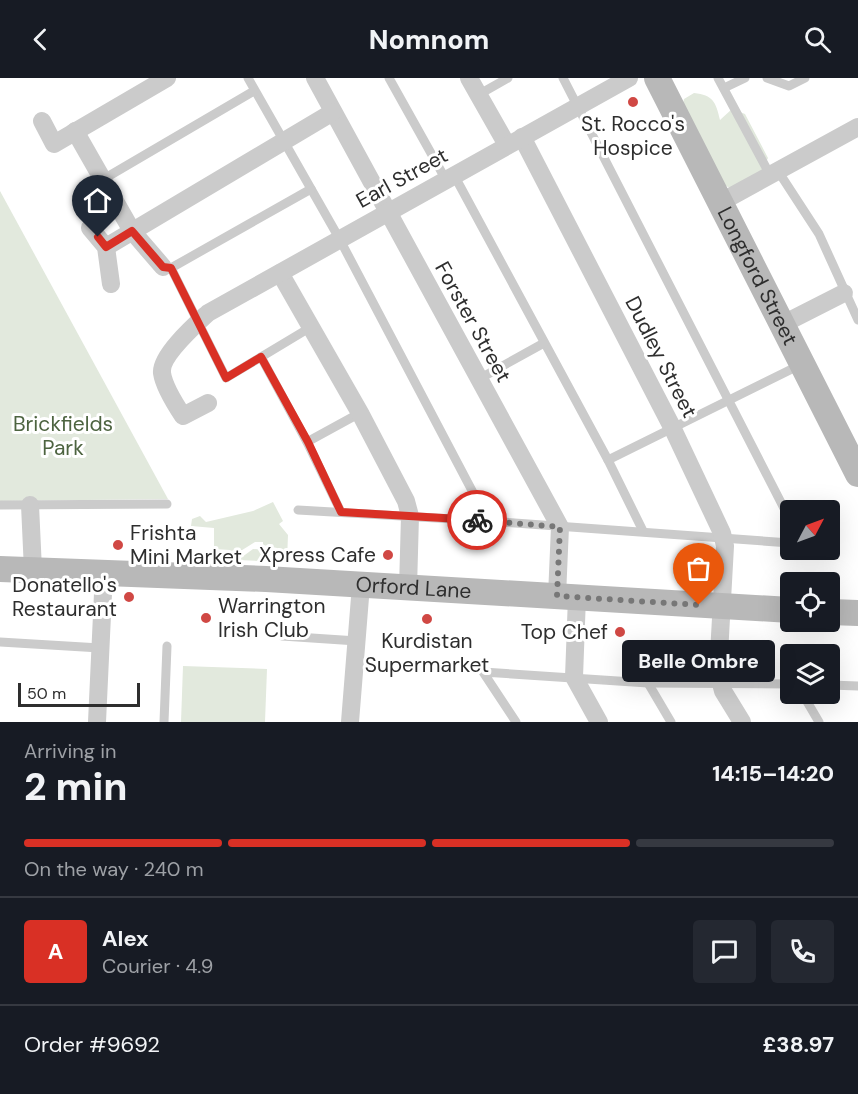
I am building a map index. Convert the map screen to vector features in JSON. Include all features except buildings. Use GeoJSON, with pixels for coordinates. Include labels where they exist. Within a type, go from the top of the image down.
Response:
{"type":"FeatureCollection","features":[{"type":"Feature","properties":{"kind":"street"},"geometry":{"type":"LineString","coordinates":[[42,121],[54,144],[167,78]]}},
{"type":"Feature","properties":{"kind":"street","name":"Forster Street"},"geometry":{"type":"LineString","coordinates":[[315,78],[560,527]]}},
{"type":"Feature","properties":{"kind":"street","name":"Dudley Street"},"geometry":{"type":"LineString","coordinates":[[469,78],[478,95],[515,141],[672,428],[724,540],[719,682]]}},
{"type":"Feature","properties":{"kind":"street","name":"Earl Street"},"geometry":{"type":"LineString","coordinates":[[208,403],[183,416],[162,375],[165,359],[208,313],[629,78]]}},
{"type":"Feature","properties":{"kind":"street","name":"Longford Street"},"geometry":{"type":"LineString","coordinates":[[657,78],[856,465]]}},
{"type":"Feature","properties":{"kind":"street"},"geometry":{"type":"LineString","coordinates":[[106,247],[333,112]]}},
{"type":"Feature","properties":{"kind":"street"},"geometry":{"type":"LineString","coordinates":[[721,202],[858,127]]}},
{"type":"Feature","properties":{"kind":"street"},"geometry":{"type":"LineString","coordinates":[[75,131],[132,231],[167,268]]}},
{"type":"Feature","properties":{"kind":"street"},"geometry":{"type":"LineString","coordinates":[[90,228],[106,247],[111,284]]}},
{"type":"Feature","properties":{"kind":"street"},"geometry":{"type":"LineString","coordinates":[[280,273],[360,412],[406,501],[410,516],[408,588]]}},
{"type":"Feature","properties":{"kind":"street"},"geometry":{"type":"LineString","coordinates":[[783,324],[844,292]]}},
{"type":"Feature","properties":{"kind":"street"},"geometry":{"type":"LineString","coordinates":[[30,505],[33,570]]}},
{"type":"Feature","properties":{"kind":"street"},"geometry":{"type":"LineString","coordinates":[[560,527],[574,677],[599,722]]}},
{"type":"Feature","properties":{"kind":"street","name":"Orford Lane"},"geometry":{"type":"LineString","coordinates":[[0,569],[361,585],[780,609]]}},
{"type":"Feature","properties":{"kind":"street"},"geometry":{"type":"LineString","coordinates":[[97,722],[104,572]]}},
{"type":"Feature","properties":{"kind":"street"},"geometry":{"type":"LineString","coordinates":[[350,722],[361,585]]}},
{"type":"Feature","properties":{"kind":"street"},"geometry":{"type":"LineString","coordinates":[[840,612],[858,613]]}},
{"type":"Feature","properties":{"kind":"street"},"geometry":{"type":"LineString","coordinates":[[719,682],[742,722]]}},
{"type":"Feature","properties":{"kind":"lane"},"geometry":{"type":"LineString","coordinates":[[248,78],[282,142],[339,238],[488,521]]}},
{"type":"Feature","properties":{"kind":"lane"},"geometry":{"type":"LineString","coordinates":[[389,78],[450,177],[544,343],[608,460],[643,531]]}},
{"type":"Feature","properties":{"kind":"lane"},"geometry":{"type":"LineString","coordinates":[[478,95],[508,78]]}},
{"type":"Feature","properties":{"kind":"lane"},"geometry":{"type":"LineString","coordinates":[[563,78],[780,500]]}},
{"type":"Feature","properties":{"kind":"lane"},"geometry":{"type":"LineString","coordinates":[[718,78],[774,173],[819,234],[858,321]]}},
{"type":"Feature","properties":{"kind":"lane"},"geometry":{"type":"LineString","coordinates":[[724,88],[745,78]]}},
{"type":"Feature","properties":{"kind":"lane"},"geometry":{"type":"LineString","coordinates":[[766,78],[789,86],[805,78]]}},
{"type":"Feature","properties":{"kind":"lane"},"geometry":{"type":"LineString","coordinates":[[102,180],[254,90]]}},
{"type":"Feature","properties":{"kind":"lane"},"geometry":{"type":"LineString","coordinates":[[311,189],[167,268],[199,322],[226,378],[311,327]]}},
{"type":"Feature","properties":{"kind":"lane"},"geometry":{"type":"LineString","coordinates":[[479,379],[544,343]]}},
{"type":"Feature","properties":{"kind":"lane"},"geometry":{"type":"LineString","coordinates":[[261,357],[308,442],[341,512]]}},
{"type":"Feature","properties":{"kind":"lane"},"geometry":{"type":"LineString","coordinates":[[608,460],[803,363]]}},
{"type":"Feature","properties":{"kind":"lane"},"geometry":{"type":"LineString","coordinates":[[308,442],[360,412]]}},
{"type":"Feature","properties":{"kind":"lane"},"geometry":{"type":"LineString","coordinates":[[0,505],[167,504]]}},
{"type":"Feature","properties":{"kind":"lane"},"geometry":{"type":"LineString","coordinates":[[298,510],[643,531],[724,540],[780,543]]}},
{"type":"Feature","properties":{"kind":"lane"},"geometry":{"type":"LineString","coordinates":[[282,636],[357,641]]}},
{"type":"Feature","properties":{"kind":"lane"},"geometry":{"type":"LineString","coordinates":[[0,642],[100,648]]}},
{"type":"Feature","properties":{"kind":"lane"},"geometry":{"type":"LineString","coordinates":[[164,722],[167,646]]}},
{"type":"Feature","properties":{"kind":"lane"},"geometry":{"type":"LineString","coordinates":[[516,722],[483,672],[648,683],[780,684]]}},
{"type":"Feature","properties":{"kind":"lane"},"geometry":{"type":"LineString","coordinates":[[648,683],[671,722]]}},
{"type":"Feature","properties":{"kind":"lane"},"geometry":{"type":"LineString","coordinates":[[840,685],[858,686]]}},
{"type":"Feature","properties":{"kind":"lane"},"geometry":{"type":"LineString","coordinates":[[808,704],[819,722]]}},
{"type":"Feature","properties":{"kind":"green space"},"geometry":{"type":"Polygon","coordinates":[[[694,93],[713,100],[720,120],[732,109],[745,114],[768,158],[762,170],[730,188],[720,183],[681,112],[684,99],[694,93]]]}},
{"type":"Feature","properties":{"kind":"green space","name":"Brickfields Park"},"geometry":{"type":"Polygon","coordinates":[[[0,191],[168,499],[0,501],[0,191]]]}},
{"type":"Feature","properties":{"kind":"green space"},"geometry":{"type":"Polygon","coordinates":[[[273,502],[283,521],[279,524],[288,535],[287,560],[277,548],[263,545],[263,542],[255,542],[231,557],[230,550],[214,549],[214,528],[191,526],[192,519],[200,516],[206,522],[253,511],[273,502]]]}},
{"type":"Feature","properties":{"kind":"green space"},"geometry":{"type":"Polygon","coordinates":[[[253,549],[270,550],[283,562],[238,560],[253,549]]]}},
{"type":"Feature","properties":{"kind":"green space"},"geometry":{"type":"Polygon","coordinates":[[[183,666],[267,669],[265,722],[181,722],[183,666]]]}},
{"type":"Feature","properties":{"kind":"way so far"},"geometry":{"type":"LineString","coordinates":[[477,520],[560,527],[557,596],[699,605]]}},
{"type":"Feature","properties":{"kind":"place","name":"St. Rocco's Hospice"},"geometry":{"type":"Point","coordinates":[633,102]}},
{"type":"Feature","properties":{"kind":"place","name":"Frishta Mini Market"},"geometry":{"type":"Point","coordinates":[118,545]}},
{"type":"Feature","properties":{"kind":"place","name":"Xpress Cafe"},"geometry":{"type":"Point","coordinates":[388,555]}},
{"type":"Feature","properties":{"kind":"place","name":"Donatello's Restaurant"},"geometry":{"type":"Point","coordinates":[129,597]}},
{"type":"Feature","properties":{"kind":"place","name":"Belle Ombre"},"geometry":{"type":"Point","coordinates":[699,605]}},
{"type":"Feature","properties":{"kind":"place","name":"Warrington Irish Club"},"geometry":{"type":"Point","coordinates":[206,618]}},
{"type":"Feature","properties":{"kind":"place","name":"Kurdistan Supermarket"},"geometry":{"type":"Point","coordinates":[427,619]}},
{"type":"Feature","properties":{"kind":"place","name":"Top Chef"},"geometry":{"type":"Point","coordinates":[620,632]}},
{"type":"Feature","properties":{"kind":"route"},"geometry":{"type":"LineString","coordinates":[[98,237],[106,247],[132,231],[163,267],[171,268],[226,378],[261,357],[308,442],[341,512],[477,520]]}}]}
